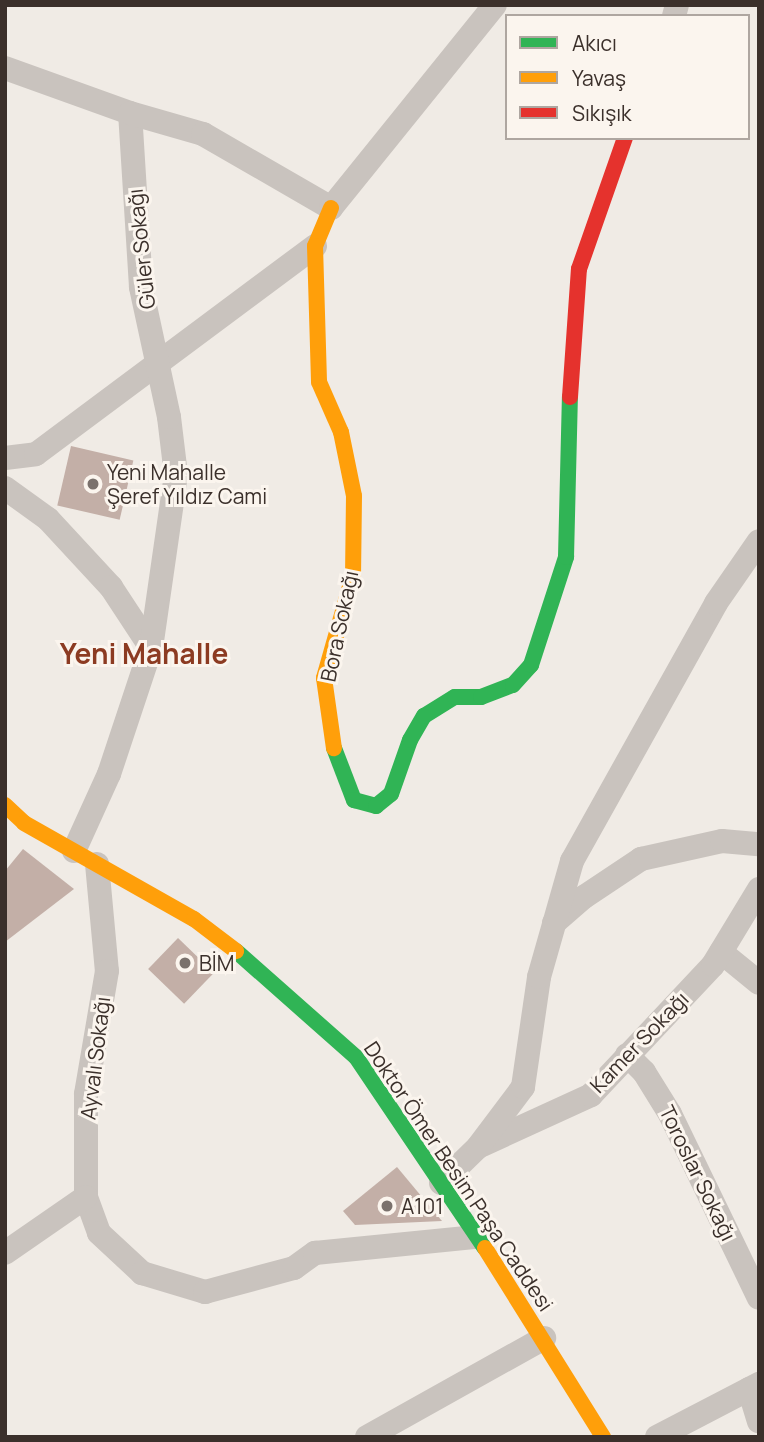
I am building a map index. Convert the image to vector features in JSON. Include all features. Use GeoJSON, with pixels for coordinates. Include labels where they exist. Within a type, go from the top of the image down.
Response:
{"type":"FeatureCollection","features":[{"type":"Feature","properties":{"kind":"street"},"geometry":{"type":"LineString","coordinates":[[5,68],[130,113],[203,134],[331,208],[495,5]]}},
{"type":"Feature","properties":{"kind":"street","name":"Güler Sokağı"},"geometry":{"type":"LineString","coordinates":[[74,851],[109,774],[152,648],[176,475],[141,287],[130,113]]}},
{"type":"Feature","properties":{"kind":"street","name":"Bora Sokağı"},"geometry":{"type":"LineString","coordinates":[[331,208],[315,246],[319,382],[341,432],[354,496],[353,576],[324,678],[327,725],[338,766],[354,800],[376,806],[391,794],[410,740],[424,716],[455,697],[481,697],[513,685],[531,665],[548,623],[566,557],[571,332],[579,269],[624,140]]}},
{"type":"Feature","properties":{"kind":"street"},"geometry":{"type":"LineString","coordinates":[[5,458],[36,454],[315,246]]}},
{"type":"Feature","properties":{"kind":"street"},"geometry":{"type":"LineString","coordinates":[[5,488],[48,519],[111,587],[152,648]]}},
{"type":"Feature","properties":{"kind":"street"},"geometry":{"type":"LineString","coordinates":[[441,1183],[478,1147],[523,1087],[539,977],[572,861],[716,603],[759,541]]}},
{"type":"Feature","properties":{"kind":"street","name":"Doktor Ömer Besim Paşa Caddesi"},"geometry":{"type":"LineString","coordinates":[[5,805],[24,822],[194,919],[271,979],[356,1057],[544,1338],[603,1437]]}},
{"type":"Feature","properties":{"kind":"street"},"geometry":{"type":"LineString","coordinates":[[554,923],[584,897],[641,859],[722,841],[759,844]]}},
{"type":"Feature","properties":{"kind":"street","name":"Ayvalı Sokağı"},"geometry":{"type":"LineString","coordinates":[[97,864],[107,971],[86,1094],[86,1196],[99,1233],[142,1273],[205,1292],[294,1268],[315,1253],[477,1237]]}},
{"type":"Feature","properties":{"kind":"street","name":"Kamer Sokağı"},"geometry":{"type":"LineString","coordinates":[[478,1147],[590,1095],[721,952],[759,888]]}},
{"type":"Feature","properties":{"kind":"street"},"geometry":{"type":"LineString","coordinates":[[721,952],[759,983]]}},
{"type":"Feature","properties":{"kind":"street","name":"Toroslar Sokağı"},"geometry":{"type":"LineString","coordinates":[[626,1055],[670,1114],[759,1298]]}},
{"type":"Feature","properties":{"kind":"street"},"geometry":{"type":"LineString","coordinates":[[5,1252],[86,1196]]}},
{"type":"Feature","properties":{"kind":"street"},"geometry":{"type":"LineString","coordinates":[[367,1437],[544,1338]]}},
{"type":"Feature","properties":{"kind":"street"},"geometry":{"type":"LineString","coordinates":[[657,1437],[754,1386],[759,1421]]}},
{"type":"Feature","properties":{"kind":"building","name":"Yeni Mahalle Şeref Yıldız Cami"},"geometry":{"type":"Polygon","coordinates":[[[71,446],[133,460],[120,520],[57,505],[71,446]]]}},
{"type":"Feature","properties":{"kind":"building"},"geometry":{"type":"Polygon","coordinates":[[[23,849],[74,889],[5,942],[5,871],[23,849]]]}},
{"type":"Feature","properties":{"kind":"building"},"geometry":{"type":"Polygon","coordinates":[[[178,938],[214,973],[184,1004],[148,969],[178,938]]]}},
{"type":"Feature","properties":{"kind":"building"},"geometry":{"type":"Polygon","coordinates":[[[397,1167],[442,1221],[355,1225],[343,1211],[397,1167]]]}},
{"type":"Feature","properties":{"kind":"traffic: fast"},"geometry":{"type":"LineString","coordinates":[[334,748],[354,800],[376,806],[391,794],[410,740],[424,716],[455,697],[481,697],[513,685],[531,665],[566,557],[570,397]]}},
{"type":"Feature","properties":{"kind":"traffic: fast"},"geometry":{"type":"LineString","coordinates":[[236,951],[356,1057],[485,1248]]}},
{"type":"Feature","properties":{"kind":"traffic: slow"},"geometry":{"type":"LineString","coordinates":[[331,208],[315,246],[319,382],[341,432],[354,496],[353,576],[324,678],[334,748]]}},
{"type":"Feature","properties":{"kind":"traffic: slow"},"geometry":{"type":"LineString","coordinates":[[5,805],[24,823],[194,919],[236,951]]}},
{"type":"Feature","properties":{"kind":"traffic: slow"},"geometry":{"type":"LineString","coordinates":[[485,1248],[603,1437]]}},
{"type":"Feature","properties":{"kind":"traffic: jam"},"geometry":{"type":"LineString","coordinates":[[570,397],[579,269],[624,140]]}},
{"type":"Feature","properties":{"kind":"place","name":"Yeni Mahalle Şeref Yıldız Cami"},"geometry":{"type":"Point","coordinates":[93,484]}},
{"type":"Feature","properties":{"kind":"place","name":"BİM"},"geometry":{"type":"Point","coordinates":[185,963]}},
{"type":"Feature","properties":{"kind":"place","name":"A101"},"geometry":{"type":"Point","coordinates":[387,1206]}},
{"type":"Feature","properties":{"kind":"district","name":"Yeni Mahalle"},"geometry":{"type":"Point","coordinates":[144,653]}}]}
